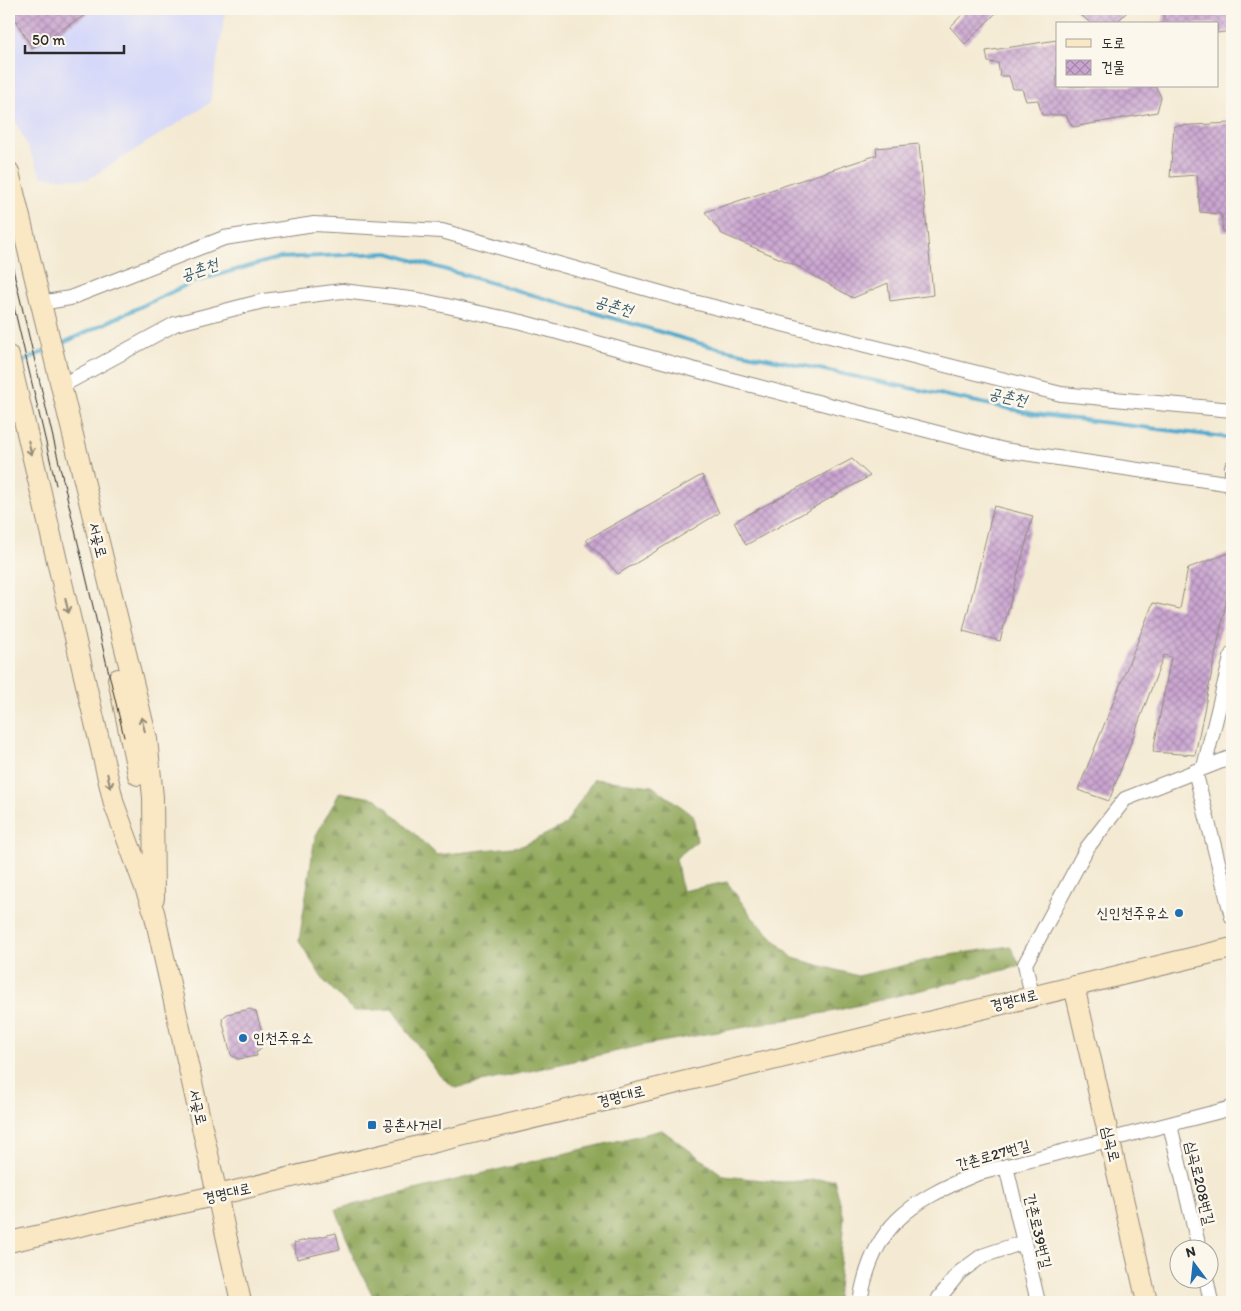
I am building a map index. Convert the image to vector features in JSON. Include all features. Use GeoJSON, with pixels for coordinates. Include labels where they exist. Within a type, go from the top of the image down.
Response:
{"type":"FeatureCollection","features":[{"type":"Feature","properties":{"kind":"main road","name":"서곶로"},"geometry":{"type":"LineString","coordinates":[[9,172],[12,204],[56,385],[147,739],[153,797],[151,903]]}},
{"type":"Feature","properties":{"kind":"main road","name":"서곶로"},"geometry":{"type":"LineString","coordinates":[[9,223],[39,314]]}},
{"type":"Feature","properties":{"kind":"main road","name":"서곶로"},"geometry":{"type":"LineString","coordinates":[[9,356],[16,404],[114,804],[151,903],[241,1302]]}},
{"type":"Feature","properties":{"kind":"main road","name":"경명대로"},"geometry":{"type":"LineString","coordinates":[[9,1242],[218,1195],[1232,948]]}},
{"type":"Feature","properties":{"kind":"main road","name":"심곡로"},"geometry":{"type":"LineString","coordinates":[[1074,986],[1147,1302]]}},
{"type":"Feature","properties":{"kind":"street"},"geometry":{"type":"LineString","coordinates":[[39,314],[70,298],[224,238],[314,224],[442,231],[686,300],[1060,394],[1232,410]]}},
{"type":"Feature","properties":{"kind":"street"},"geometry":{"type":"LineString","coordinates":[[56,385],[175,324],[263,301],[342,291],[420,300],[521,322],[732,380],[1004,450],[1232,480]]}},
{"type":"Feature","properties":{"kind":"street"},"geometry":{"type":"LineString","coordinates":[[1232,654],[1200,769],[1232,917]]}},
{"type":"Feature","properties":{"kind":"street"},"geometry":{"type":"LineString","coordinates":[[1032,996],[1026,964],[1087,848],[1125,799],[1232,756]]}},
{"type":"Feature","properties":{"kind":"street","name":"심곡로208번길"},"geometry":{"type":"LineString","coordinates":[[1110,1141],[1232,1108]]}},
{"type":"Feature","properties":{"kind":"street","name":"심곡로208번길"},"geometry":{"type":"LineString","coordinates":[[1170,1125],[1197,1238]]}},
{"type":"Feature","properties":{"kind":"street","name":"간촌로27번길"},"geometry":{"type":"LineString","coordinates":[[860,1302],[864,1275],[884,1234],[907,1210],[939,1190],[976,1174],[1110,1141]]}},
{"type":"Feature","properties":{"kind":"street","name":"간촌로39번길"},"geometry":{"type":"LineString","coordinates":[[1006,1166],[1038,1302]]}},
{"type":"Feature","properties":{"kind":"street"},"geometry":{"type":"LineString","coordinates":[[938,1302],[939,1298],[959,1273],[982,1256],[1024,1242]]}},
{"type":"Feature","properties":{"kind":"street"},"geometry":{"type":"LineString","coordinates":[[1208,1288],[1212,1302]]}},
{"type":"Feature","properties":{"kind":"shaded area"},"geometry":{"type":"Polygon","coordinates":[[[9,9],[226,9],[210,103],[87,180],[42,177],[9,107],[9,9]]]}},
{"type":"Feature","properties":{"kind":"green space"},"geometry":{"type":"Polygon","coordinates":[[[594,779],[652,786],[693,815],[697,841],[676,858],[682,891],[727,882],[752,917],[793,958],[858,976],[949,955],[1010,946],[1021,966],[830,1012],[644,1045],[455,1088],[440,1076],[392,1009],[354,1011],[324,981],[299,941],[315,837],[340,792],[377,799],[437,855],[522,846],[565,825],[594,779]]]}},
{"type":"Feature","properties":{"kind":"green space"},"geometry":{"type":"Polygon","coordinates":[[[662,1130],[724,1176],[782,1182],[834,1179],[844,1218],[837,1302],[376,1302],[354,1258],[336,1209],[662,1130]]]}},
{"type":"Feature","properties":{"kind":"building"},"geometry":{"type":"Polygon","coordinates":[[[9,9],[95,9],[32,48],[9,9]]]}},
{"type":"Feature","properties":{"kind":"building"},"geometry":{"type":"Polygon","coordinates":[[[968,9],[1000,9],[965,44],[950,27],[968,9]]]}},
{"type":"Feature","properties":{"kind":"building"},"geometry":{"type":"Polygon","coordinates":[[[1073,9],[1130,9],[1117,22],[1089,22],[1073,9]]]}},
{"type":"Feature","properties":{"kind":"building"},"geometry":{"type":"Polygon","coordinates":[[[1166,9],[1232,9],[1232,31],[1218,33],[1218,22],[1163,22],[1166,9]]]}},
{"type":"Feature","properties":{"kind":"building"},"geometry":{"type":"Polygon","coordinates":[[[1056,40],[1056,88],[1156,88],[1161,97],[1157,112],[1073,127],[1066,115],[1042,115],[1038,100],[1026,101],[1022,89],[1013,89],[1009,76],[1000,76],[998,63],[988,62],[986,51],[1056,40]]]}},
{"type":"Feature","properties":{"kind":"building"},"geometry":{"type":"Polygon","coordinates":[[[1232,123],[1232,231],[1223,232],[1221,214],[1200,212],[1197,175],[1170,177],[1174,126],[1232,123]]]}},
{"type":"Feature","properties":{"kind":"building"},"geometry":{"type":"Polygon","coordinates":[[[919,144],[933,295],[890,301],[888,283],[853,298],[795,265],[722,234],[705,212],[877,155],[876,148],[919,144]]]}},
{"type":"Feature","properties":{"kind":"building"},"geometry":{"type":"Polygon","coordinates":[[[852,459],[870,476],[746,545],[734,522],[852,459]]]}},
{"type":"Feature","properties":{"kind":"building"},"geometry":{"type":"Polygon","coordinates":[[[702,475],[719,513],[618,574],[586,540],[702,475]]]}},
{"type":"Feature","properties":{"kind":"building"},"geometry":{"type":"Polygon","coordinates":[[[994,506],[1033,516],[1000,641],[963,631],[994,506]]]}},
{"type":"Feature","properties":{"kind":"building"},"geometry":{"type":"Polygon","coordinates":[[[1232,552],[1232,573],[1195,755],[1153,752],[1171,657],[1164,655],[1109,801],[1078,790],[1153,603],[1180,609],[1188,568],[1232,552]]]}},
{"type":"Feature","properties":{"kind":"building"},"geometry":{"type":"Polygon","coordinates":[[[250,1009],[256,1012],[265,1041],[259,1051],[256,1052],[257,1056],[238,1059],[231,1055],[222,1019],[227,1014],[250,1009]]]}},
{"type":"Feature","properties":{"kind":"building"},"geometry":{"type":"Polygon","coordinates":[[[336,1233],[340,1249],[297,1259],[294,1243],[336,1233]]]}},
{"type":"Feature","properties":{"kind":"waterway","name":"공촌천"},"geometry":{"type":"LineString","coordinates":[[59,345],[193,282],[278,258],[388,253],[709,346],[1034,414],[1232,438]]}},
{"type":"Feature","properties":{"kind":"waterway","name":"공촌천"},"geometry":{"type":"LineString","coordinates":[[18,364],[45,351]]}},
{"type":"Feature","properties":{"kind":"tram line"},"geometry":{"type":"LineString","coordinates":[[9,252],[124,737]]}},
{"type":"Feature","properties":{"kind":"tram line"},"geometry":{"type":"LineString","coordinates":[[9,286],[56,485]]}},
{"type":"Feature","properties":{"kind":"place","name":"신인천주유소"},"geometry":{"type":"Point","coordinates":[1179,913]}},
{"type":"Feature","properties":{"kind":"place","name":"인천주유소"},"geometry":{"type":"Point","coordinates":[243,1038]}},
{"type":"Feature","properties":{"kind":"place","name":"공촌사거리"},"geometry":{"type":"Point","coordinates":[372,1125]}}]}
